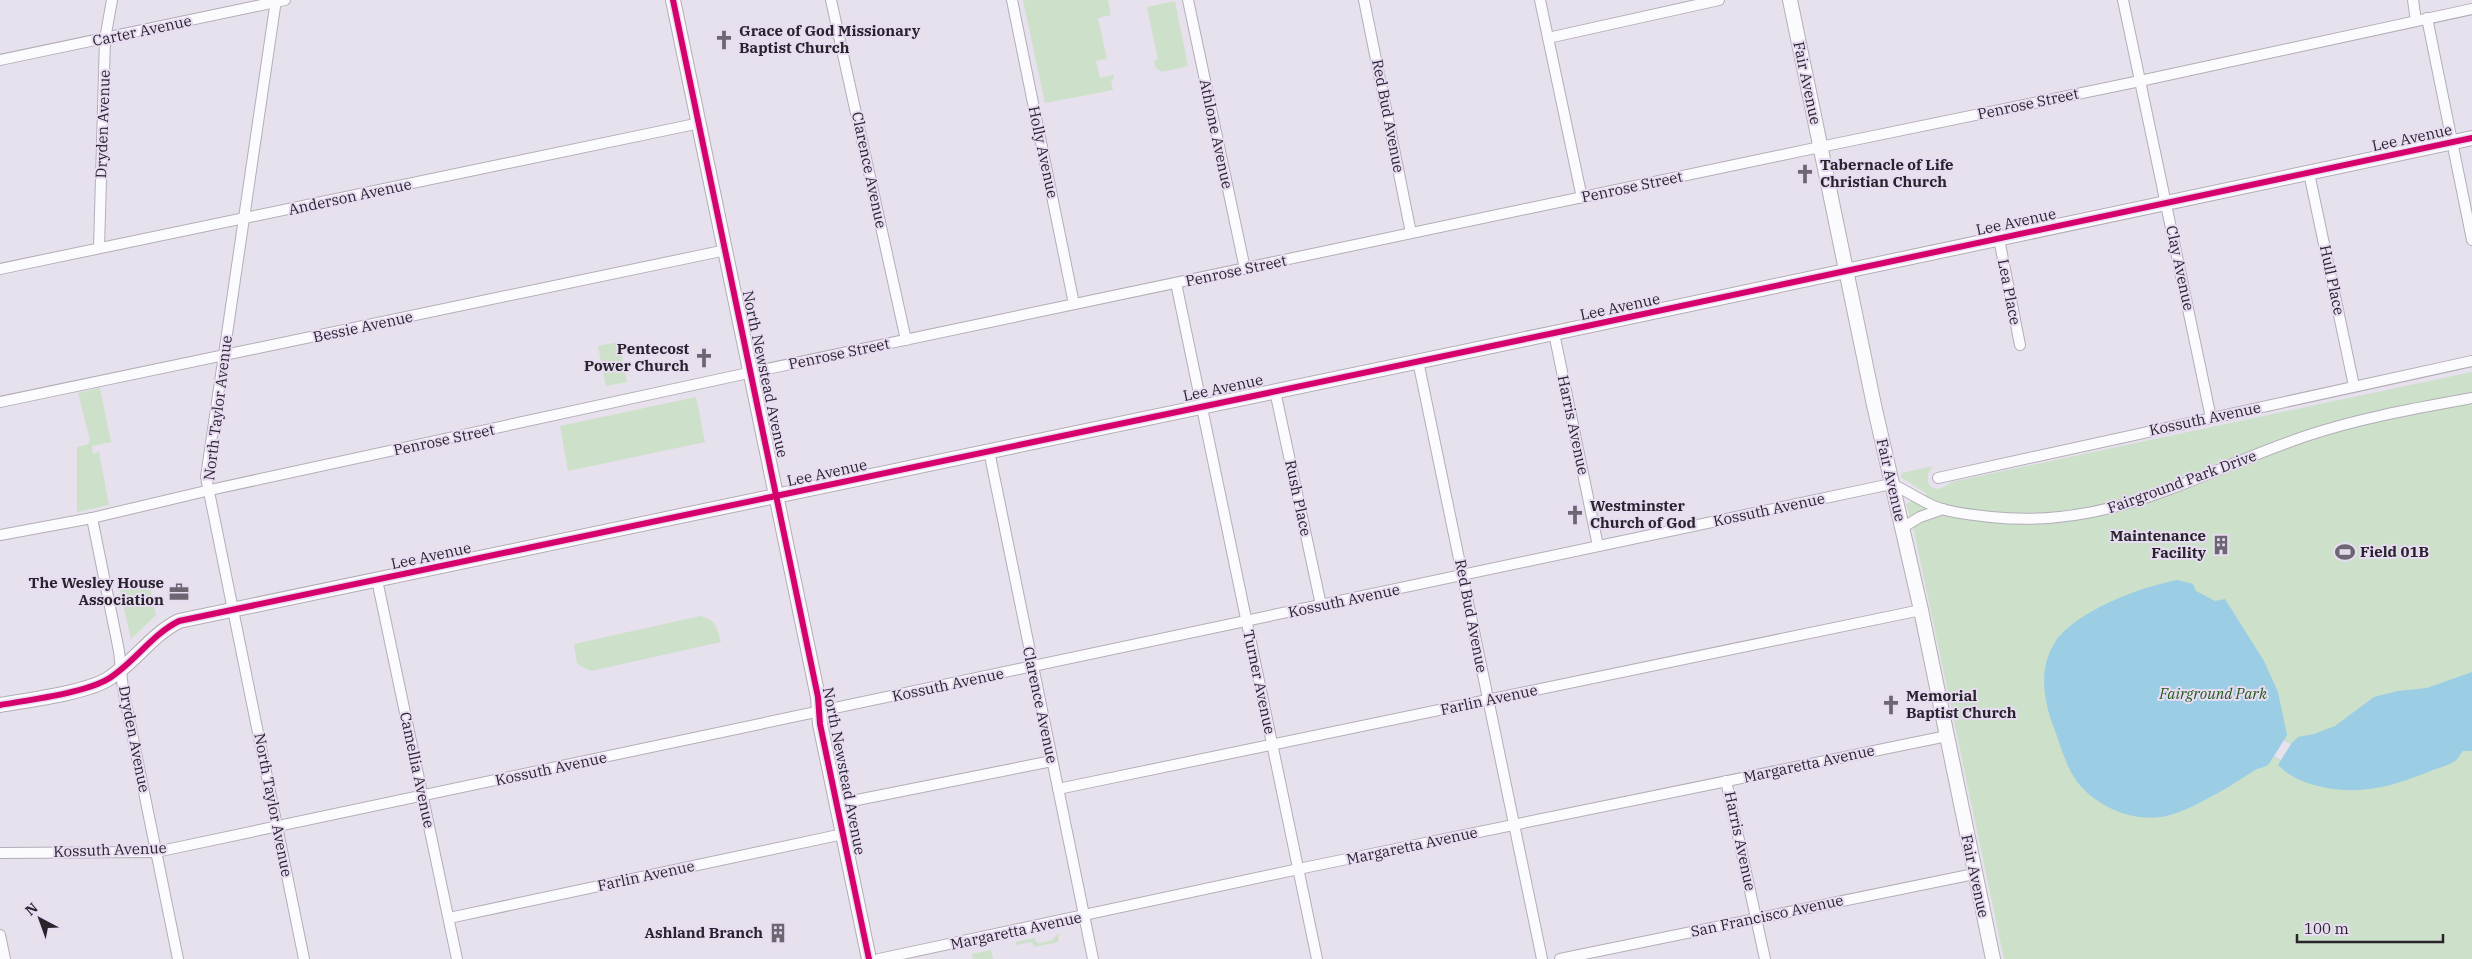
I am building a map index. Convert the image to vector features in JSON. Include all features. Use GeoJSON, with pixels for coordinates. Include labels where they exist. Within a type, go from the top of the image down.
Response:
{"type":"FeatureCollection","features":[{"type":"Feature","properties":{"kind":"street","name":"Dryden Avenue"},"geometry":{"type":"LineString","coordinates":[[99,248],[105,39],[112,0]]}},
{"type":"Feature","properties":{"kind":"street","name":"North Newstead Avenue"},"geometry":{"type":"LineString","coordinates":[[674,0],[752,372],[818,697],[819,712],[836,804],[869,959]]}},
{"type":"Feature","properties":{"kind":"street","name":"Clarence Avenue"},"geometry":{"type":"LineString","coordinates":[[831,0],[906,340]]}},
{"type":"Feature","properties":{"kind":"street","name":"Holly Avenue"},"geometry":{"type":"LineString","coordinates":[[1012,0],[1074,304]]}},
{"type":"Feature","properties":{"kind":"street","name":"Athlone Avenue"},"geometry":{"type":"LineString","coordinates":[[1188,0],[1245,268]]}},
{"type":"Feature","properties":{"kind":"street","name":"Red Bud Avenue"},"geometry":{"type":"LineString","coordinates":[[1364,0],[1411,233]]}},
{"type":"Feature","properties":{"kind":"street"},"geometry":{"type":"LineString","coordinates":[[1540,0],[1582,198]]}},
{"type":"Feature","properties":{"kind":"street"},"geometry":{"type":"LineString","coordinates":[[1548,38],[1719,0]]}},
{"type":"Feature","properties":{"kind":"street","name":"Fair Avenue"},"geometry":{"type":"LineString","coordinates":[[1790,0],[1891,484],[1921,610],[1993,959]]}},
{"type":"Feature","properties":{"kind":"street","name":"Clay Avenue"},"geometry":{"type":"LineString","coordinates":[[2123,0],[2211,418]]}},
{"type":"Feature","properties":{"kind":"street"},"geometry":{"type":"LineString","coordinates":[[2413,0],[2416,21]]}},
{"type":"Feature","properties":{"kind":"street","name":"Carter Avenue"},"geometry":{"type":"LineString","coordinates":[[0,60],[279,1]]}},
{"type":"Feature","properties":{"kind":"street","name":"North Taylor Avenue"},"geometry":{"type":"LineString","coordinates":[[279,1],[244,219],[206,477],[304,959]]}},
{"type":"Feature","properties":{"kind":"street","name":"Penrose Street"},"geometry":{"type":"LineString","coordinates":[[0,535],[92,518],[752,372],[1582,198],[1820,146],[2140,81],[2472,9]]}},
{"type":"Feature","properties":{"kind":"street"},"geometry":{"type":"LineString","coordinates":[[2427,18],[2472,240]]}},
{"type":"Feature","properties":{"kind":"street","name":"Anderson Avenue"},"geometry":{"type":"LineString","coordinates":[[0,269],[700,123]]}},
{"type":"Feature","properties":{"kind":"street","name":"Lee Avenue"},"geometry":{"type":"LineString","coordinates":[[0,705],[91,686],[108,679],[168,626],[179,621],[1554,334],[2472,138]]}},
{"type":"Feature","properties":{"kind":"street","name":"Hull Place"},"geometry":{"type":"LineString","coordinates":[[2309,173],[2354,386]]}},
{"type":"Feature","properties":{"kind":"street","name":"Lea Place"},"geometry":{"type":"LineString","coordinates":[[1999,239],[2020,345]]}},
{"type":"Feature","properties":{"kind":"street","name":"Bessie Avenue"},"geometry":{"type":"LineString","coordinates":[[0,402],[726,250]]}},
{"type":"Feature","properties":{"kind":"street"},"geometry":{"type":"LineString","coordinates":[[1176,283],[1202,406]]}},
{"type":"Feature","properties":{"kind":"street","name":"Harris Avenue"},"geometry":{"type":"LineString","coordinates":[[1554,334],[1598,546]]}},
{"type":"Feature","properties":{"kind":"street","name":"Red Bud Avenue"},"geometry":{"type":"LineString","coordinates":[[1418,361],[1542,959]]}},
{"type":"Feature","properties":{"kind":"street","name":"Kossuth Avenue"},"geometry":{"type":"LineString","coordinates":[[1938,478],[2354,386],[2472,362]]}},
{"type":"Feature","properties":{"kind":"street","name":"Rush Place"},"geometry":{"type":"LineString","coordinates":[[1275,391],[1321,605]]}},
{"type":"Feature","properties":{"kind":"street","name":"Fairground Park Drive"},"geometry":{"type":"LineString","coordinates":[[1891,484],[1943,509],[2006,519],[2044,519],[2085,515],[2131,504],[2308,436],[2426,406],[2472,398]]}},
{"type":"Feature","properties":{"kind":"street","name":"Turner Avenue"},"geometry":{"type":"LineString","coordinates":[[1202,406],[1317,959]]}},
{"type":"Feature","properties":{"kind":"street","name":"Clarence Avenue"},"geometry":{"type":"LineString","coordinates":[[989,451],[1031,666],[1093,959]]}},
{"type":"Feature","properties":{"kind":"street","name":"Kossuth Avenue"},"geometry":{"type":"LineString","coordinates":[[0,853],[156,852],[276,825],[422,796],[1891,484]]}},
{"type":"Feature","properties":{"kind":"street"},"geometry":{"type":"LineString","coordinates":[[1902,528],[1920,518],[1943,509]]}},
{"type":"Feature","properties":{"kind":"street","name":"Dryden Avenue"},"geometry":{"type":"LineString","coordinates":[[92,518],[120,651],[123,689],[178,959]]}},
{"type":"Feature","properties":{"kind":"street","name":"Camellia Avenue"},"geometry":{"type":"LineString","coordinates":[[377,580],[457,959]]}},
{"type":"Feature","properties":{"kind":"street","name":"Farlin Avenue"},"geometry":{"type":"LineString","coordinates":[[1058,790],[1921,610]]}},
{"type":"Feature","properties":{"kind":"street","name":"Margaretta Avenue"},"geometry":{"type":"LineString","coordinates":[[879,959],[1084,917],[1298,869],[1946,736]]}},
{"type":"Feature","properties":{"kind":"street"},"geometry":{"type":"LineString","coordinates":[[836,804],[1052,761]]}},
{"type":"Feature","properties":{"kind":"street","name":"Harris Avenue"},"geometry":{"type":"LineString","coordinates":[[1726,781],[1765,959]]}},
{"type":"Feature","properties":{"kind":"street","name":"Farlin Avenue"},"geometry":{"type":"LineString","coordinates":[[449,918],[843,834]]}},
{"type":"Feature","properties":{"kind":"street","name":"San Francisco Avenue"},"geometry":{"type":"LineString","coordinates":[[1560,959],[1974,874]]}},
{"type":"Feature","properties":{"kind":"street"},"geometry":{"type":"LineString","coordinates":[[0,935],[5,959]]}},
{"type":"Feature","properties":{"kind":"green space"},"geometry":{"type":"Polygon","coordinates":[[[1023,0],[1108,0],[1111,15],[1098,18],[1107,59],[1096,61],[1100,78],[1114,75],[1111,81],[1113,90],[1045,103],[1023,0]]]}},
{"type":"Feature","properties":{"kind":"green space"},"geometry":{"type":"Polygon","coordinates":[[[1175,1],[1188,66],[1162,72],[1156,68],[1154,61],[1158,60],[1147,7],[1175,1]]]}},
{"type":"Feature","properties":{"kind":"green space"},"geometry":{"type":"Polygon","coordinates":[[[619,342],[627,382],[606,386],[598,346],[619,342]]]}},
{"type":"Feature","properties":{"kind":"green space","name":"Fairground Park"},"geometry":{"type":"Polygon","coordinates":[[[2472,372],[2472,959],[2004,959],[1914,531],[1906,504],[1927,494],[1901,477],[1902,473],[1933,466],[1928,474],[1928,483],[1937,489],[1951,482],[2472,372]]]}},
{"type":"Feature","properties":{"kind":"green space"},"geometry":{"type":"Polygon","coordinates":[[[100,388],[111,442],[92,446],[93,454],[99,452],[109,505],[77,512],[77,447],[88,444],[90,440],[78,393],[100,388]]]}},
{"type":"Feature","properties":{"kind":"green space"},"geometry":{"type":"Polygon","coordinates":[[[696,397],[705,442],[568,471],[560,426],[696,397]]]}},
{"type":"Feature","properties":{"kind":"green space"},"geometry":{"type":"Polygon","coordinates":[[[149,584],[156,615],[131,639],[120,590],[149,584]]]}},
{"type":"Feature","properties":{"kind":"green space"},"geometry":{"type":"Polygon","coordinates":[[[700,616],[713,622],[721,642],[591,671],[577,664],[574,644],[700,616]]]}},
{"type":"Feature","properties":{"kind":"green space"},"geometry":{"type":"Polygon","coordinates":[[[1059,933],[1058,942],[1034,947],[1032,942],[1016,945],[1016,942],[1034,938],[1037,943],[1051,941],[1059,933]]]}},
{"type":"Feature","properties":{"kind":"green space"},"geometry":{"type":"Polygon","coordinates":[[[991,950],[993,959],[973,959],[972,954],[991,950]]]}},
{"type":"Feature","properties":{"kind":"water"},"geometry":{"type":"Polygon","coordinates":[[[2178,580],[2193,584],[2196,591],[2215,601],[2225,599],[2264,661],[2278,692],[2287,735],[2284,740],[2291,744],[2298,737],[2314,734],[2335,726],[2374,697],[2398,691],[2427,688],[2472,672],[2472,751],[2463,751],[2450,764],[2401,782],[2363,790],[2336,789],[2310,784],[2288,773],[2278,765],[2281,760],[2274,756],[2267,766],[2257,769],[2201,802],[2170,815],[2144,818],[2117,811],[2104,805],[2082,788],[2074,777],[2050,718],[2044,686],[2044,675],[2049,654],[2063,632],[2092,611],[2128,594],[2178,580]]]}},
{"type":"Feature","properties":{"kind":"pier"},"geometry":{"type":"Polygon","coordinates":[[[2284,740],[2291,744],[2281,760],[2274,756],[2284,740]]]}},
{"type":"Feature","properties":{"kind":"cycle path"},"geometry":{"type":"LineString","coordinates":[[673,0],[818,697],[820,724],[869,959]]}},
{"type":"Feature","properties":{"kind":"cycle path"},"geometry":{"type":"LineString","coordinates":[[0,705],[56,695],[98,684],[108,679],[151,641],[179,621],[1554,333],[2472,138]]}},
{"type":"Feature","properties":{"kind":"place","name":"Grace of God Missionary Baptist Church"},"geometry":{"type":"Point","coordinates":[724,40]}},
{"type":"Feature","properties":{"kind":"place","name":"Tabernacle of Life Christian Church"},"geometry":{"type":"Point","coordinates":[1805,174]}},
{"type":"Feature","properties":{"kind":"place","name":"Pentecost Power Church"},"geometry":{"type":"Point","coordinates":[704,358]}},
{"type":"Feature","properties":{"kind":"place","name":"Westminster Church of God"},"geometry":{"type":"Point","coordinates":[1575,515]}},
{"type":"Feature","properties":{"kind":"place","name":"Maintenance Facility"},"geometry":{"type":"Point","coordinates":[2221,545]}},
{"type":"Feature","properties":{"kind":"place","name":"Field 01B"},"geometry":{"type":"Point","coordinates":[2345,552]}},
{"type":"Feature","properties":{"kind":"place","name":"The Wesley House Association"},"geometry":{"type":"Point","coordinates":[179,592]}},
{"type":"Feature","properties":{"kind":"place","name":"Memorial Baptist Church"},"geometry":{"type":"Point","coordinates":[1891,705]}},
{"type":"Feature","properties":{"kind":"place","name":"Ashland Branch"},"geometry":{"type":"Point","coordinates":[778,933]}}]}
